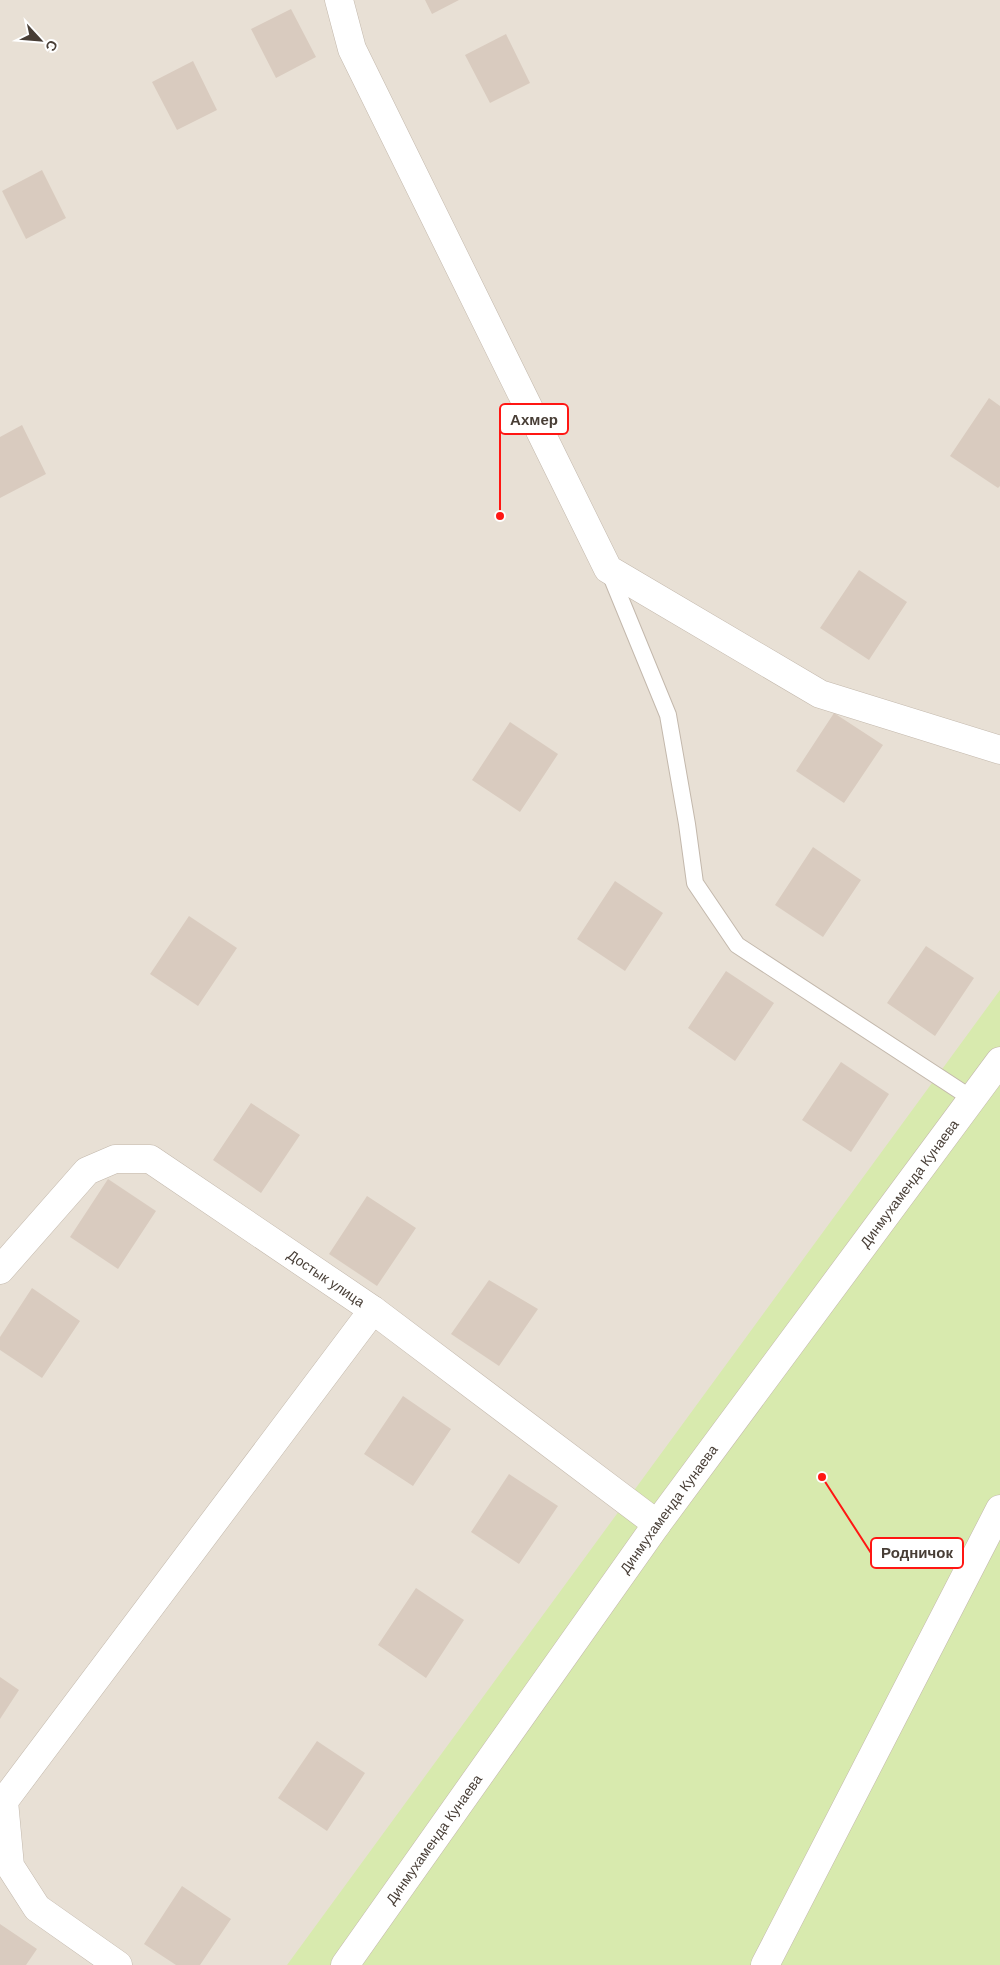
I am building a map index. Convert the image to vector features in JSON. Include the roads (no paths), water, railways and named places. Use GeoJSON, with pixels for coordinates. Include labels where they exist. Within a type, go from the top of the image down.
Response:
{"type":"FeatureCollection","features":[{"type":"Feature","properties":{"kind":"street"},"geometry":{"type":"LineString","coordinates":[[339,0],[352,49],[608,569],[820,694],[1000,750]]}},
{"type":"Feature","properties":{"kind":"street","name":"Динмухаменда Кунаева"},"geometry":{"type":"LineString","coordinates":[[354,1962],[657,1524],[1000,1061]]}},
{"type":"Feature","properties":{"kind":"street","name":"Достык улица"},"geometry":{"type":"LineString","coordinates":[[0,1270],[87,1171],[115,1159],[150,1159],[373,1310],[657,1524]]}},
{"type":"Feature","properties":{"kind":"street"},"geometry":{"type":"LineString","coordinates":[[118,1965],[37,1908],[10,1866],[4,1801],[373,1310]]}},
{"type":"Feature","properties":{"kind":"street"},"geometry":{"type":"LineString","coordinates":[[765,1965],[1000,1509]]}},
{"type":"Feature","properties":{"kind":"lane"},"geometry":{"type":"LineString","coordinates":[[608,569],[668,714],[695,883],[737,945],[971,1098]]}},
{"type":"Feature","properties":{"kind":"place","name":"Ахмер"},"geometry":{"type":"Point","coordinates":[500,516]}},
{"type":"Feature","properties":{"kind":"place","name":"Родничок"},"geometry":{"type":"Point","coordinates":[822,1477]}}]}
